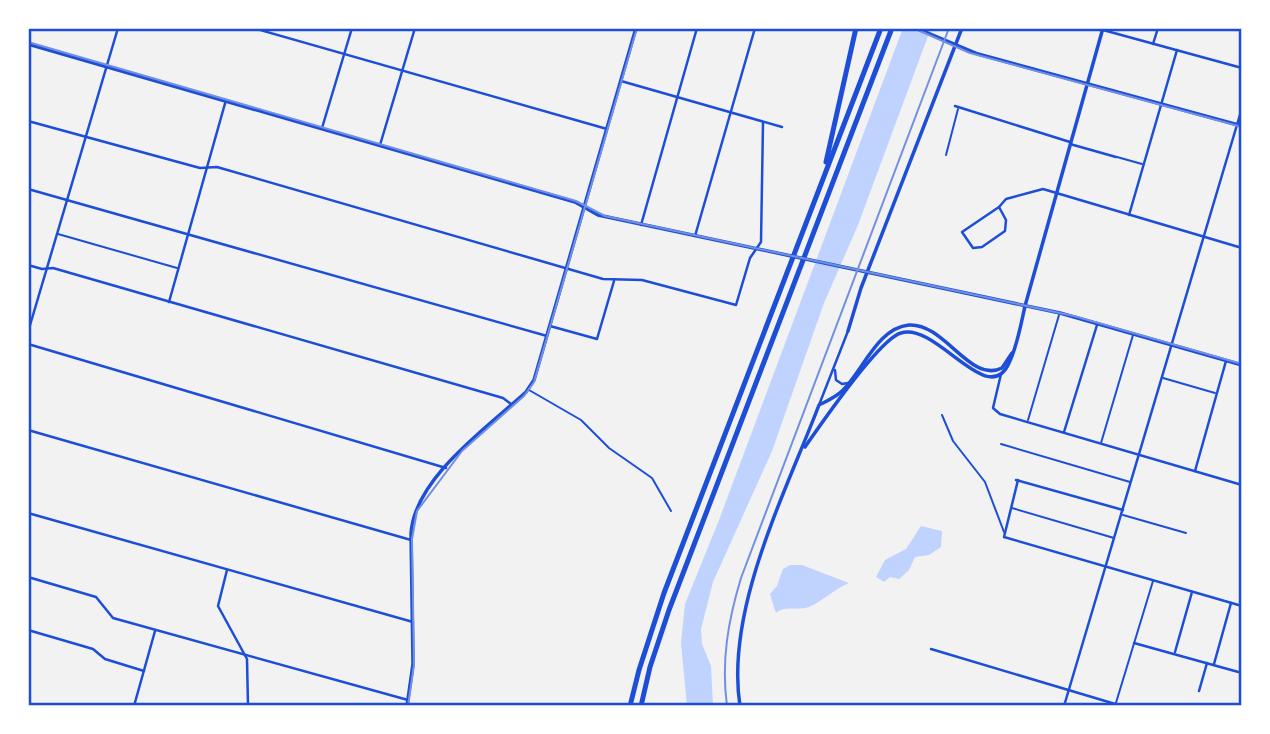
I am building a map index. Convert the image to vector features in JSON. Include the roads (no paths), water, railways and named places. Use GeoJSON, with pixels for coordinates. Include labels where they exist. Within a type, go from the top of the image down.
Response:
{"type":"FeatureCollection","features":[{"type":"Feature","properties":{"kind":"highway"},"geometry":{"type":"LineString","coordinates":[[824,176],[856,28]]}},
{"type":"Feature","properties":{"kind":"highway"},"geometry":{"type":"LineString","coordinates":[[630,706],[660,604],[881,28]]}},
{"type":"Feature","properties":{"kind":"highway"},"geometry":{"type":"LineString","coordinates":[[641,706],[669,610],[892,28]]}},
{"type":"Feature","properties":{"kind":"main road"},"geometry":{"type":"LineString","coordinates":[[407,706],[413,664],[411,540],[417,508],[468,443],[528,389],[535,376],[636,28]]}},
{"type":"Feature","properties":{"kind":"main road"},"geometry":{"type":"LineString","coordinates":[[916,28],[962,48],[1240,125]]}},
{"type":"Feature","properties":{"kind":"main road"},"geometry":{"type":"LineString","coordinates":[[848,331],[861,288],[962,28]]}},
{"type":"Feature","properties":{"kind":"main road"},"geometry":{"type":"LineString","coordinates":[[800,454],[865,367],[896,335],[919,332],[940,344],[980,376],[989,378],[1001,374],[1011,361],[1055,194],[1103,29]]}},
{"type":"Feature","properties":{"kind":"main road"},"geometry":{"type":"LineString","coordinates":[[28,44],[380,145],[584,207],[598,215],[1059,313],[1242,365]]}},
{"type":"Feature","properties":{"kind":"main road"},"geometry":{"type":"LineString","coordinates":[[740,706],[738,650],[748,595],[819,405],[836,396],[851,381],[887,334],[903,327],[928,328],[974,366],[988,372],[1002,368],[1012,352]]}},
{"type":"Feature","properties":{"kind":"street"},"geometry":{"type":"LineString","coordinates":[[28,332],[118,28]]}},
{"type":"Feature","properties":{"kind":"street"},"geometry":{"type":"LineString","coordinates":[[255,28],[607,130]]}},
{"type":"Feature","properties":{"kind":"street"},"geometry":{"type":"LineString","coordinates":[[322,128],[352,28]]}},
{"type":"Feature","properties":{"kind":"street"},"geometry":{"type":"LineString","coordinates":[[380,145],[415,28]]}},
{"type":"Feature","properties":{"kind":"street"},"geometry":{"type":"LineString","coordinates":[[641,225],[697,28]]}},
{"type":"Feature","properties":{"kind":"street"},"geometry":{"type":"LineString","coordinates":[[695,236],[755,28]]}},
{"type":"Feature","properties":{"kind":"street"},"geometry":{"type":"LineString","coordinates":[[1153,44],[1157,28]]}},
{"type":"Feature","properties":{"kind":"street"},"geometry":{"type":"LineString","coordinates":[[1103,29],[1242,68]]}},
{"type":"Feature","properties":{"kind":"street"},"geometry":{"type":"LineString","coordinates":[[1129,215],[1177,50]]}},
{"type":"Feature","properties":{"kind":"street"},"geometry":{"type":"LineString","coordinates":[[621,80],[782,127]]}},
{"type":"Feature","properties":{"kind":"street"},"geometry":{"type":"LineString","coordinates":[[169,302],[226,100]]}},
{"type":"Feature","properties":{"kind":"street"},"geometry":{"type":"LineString","coordinates":[[946,155],[956,107],[1144,165]]}},
{"type":"Feature","properties":{"kind":"street"},"geometry":{"type":"LineString","coordinates":[[1064,706],[1240,125],[1242,108]]}},
{"type":"Feature","properties":{"kind":"street"},"geometry":{"type":"LineString","coordinates":[[28,121],[242,174],[614,281],[642,280],[736,305],[762,237],[763,123]]}},
{"type":"Feature","properties":{"kind":"street"},"geometry":{"type":"LineString","coordinates":[[28,189],[547,336]]}},
{"type":"Feature","properties":{"kind":"street"},"geometry":{"type":"LineString","coordinates":[[999,206],[1006,220],[1004,231],[982,247],[973,248],[962,232],[1006,199],[1025,196],[1039,189],[1242,248]]}},
{"type":"Feature","properties":{"kind":"street"},"geometry":{"type":"LineString","coordinates":[[58,234],[178,268]]}},
{"type":"Feature","properties":{"kind":"street"},"geometry":{"type":"LineString","coordinates":[[28,265],[169,302],[503,398],[512,405]]}},
{"type":"Feature","properties":{"kind":"street"},"geometry":{"type":"LineString","coordinates":[[550,326],[597,339],[614,281]]}},
{"type":"Feature","properties":{"kind":"street"},"geometry":{"type":"LineString","coordinates":[[1028,422],[1059,313]]}},
{"type":"Feature","properties":{"kind":"street"},"geometry":{"type":"LineString","coordinates":[[1064,432],[1097,323]]}},
{"type":"Feature","properties":{"kind":"street"},"geometry":{"type":"LineString","coordinates":[[819,405],[848,331]]}},
{"type":"Feature","properties":{"kind":"street"},"geometry":{"type":"LineString","coordinates":[[1101,443],[1133,334]]}},
{"type":"Feature","properties":{"kind":"street"},"geometry":{"type":"LineString","coordinates":[[28,344],[446,468]]}},
{"type":"Feature","properties":{"kind":"street"},"geometry":{"type":"LineString","coordinates":[[1195,471],[1226,361]]}},
{"type":"Feature","properties":{"kind":"street"},"geometry":{"type":"LineString","coordinates":[[835,366],[835,380],[842,384],[851,381]]}},
{"type":"Feature","properties":{"kind":"street"},"geometry":{"type":"LineString","coordinates":[[1001,374],[993,408],[1004,415],[1242,485]]}},
{"type":"Feature","properties":{"kind":"street"},"geometry":{"type":"LineString","coordinates":[[1162,378],[1216,393]]}},
{"type":"Feature","properties":{"kind":"street"},"geometry":{"type":"LineString","coordinates":[[528,389],[582,420],[609,448],[652,478],[671,511]]}},
{"type":"Feature","properties":{"kind":"street"},"geometry":{"type":"LineString","coordinates":[[942,415],[953,441],[985,482],[1004,535]]}},
{"type":"Feature","properties":{"kind":"street"},"geometry":{"type":"LineString","coordinates":[[28,430],[411,540]]}},
{"type":"Feature","properties":{"kind":"street"},"geometry":{"type":"LineString","coordinates":[[1001,444],[1131,482]]}},
{"type":"Feature","properties":{"kind":"street"},"geometry":{"type":"LineString","coordinates":[[1004,535],[1017,480],[1123,510]]}},
{"type":"Feature","properties":{"kind":"street"},"geometry":{"type":"LineString","coordinates":[[1011,508],[1114,538]]}},
{"type":"Feature","properties":{"kind":"street"},"geometry":{"type":"LineString","coordinates":[[28,513],[413,622]]}},
{"type":"Feature","properties":{"kind":"street"},"geometry":{"type":"LineString","coordinates":[[1121,515],[1186,533]]}},
{"type":"Feature","properties":{"kind":"street"},"geometry":{"type":"LineString","coordinates":[[1004,535],[1242,606]]}},
{"type":"Feature","properties":{"kind":"street"},"geometry":{"type":"LineString","coordinates":[[227,570],[218,606],[245,656],[248,706]]}},
{"type":"Feature","properties":{"kind":"street"},"geometry":{"type":"LineString","coordinates":[[28,577],[96,597],[111,617],[408,700]]}},
{"type":"Feature","properties":{"kind":"street"},"geometry":{"type":"LineString","coordinates":[[1115,705],[1153,580]]}},
{"type":"Feature","properties":{"kind":"street"},"geometry":{"type":"LineString","coordinates":[[1174,654],[1192,592]]}},
{"type":"Feature","properties":{"kind":"street"},"geometry":{"type":"LineString","coordinates":[[1213,665],[1231,603]]}},
{"type":"Feature","properties":{"kind":"street"},"geometry":{"type":"LineString","coordinates":[[28,630],[93,649],[105,659],[144,671]]}},
{"type":"Feature","properties":{"kind":"street"},"geometry":{"type":"LineString","coordinates":[[134,706],[155,631]]}},
{"type":"Feature","properties":{"kind":"street"},"geometry":{"type":"LineString","coordinates":[[1134,643],[1242,673]]}},
{"type":"Feature","properties":{"kind":"street"},"geometry":{"type":"LineString","coordinates":[[931,649],[1122,706]]}},
{"type":"Feature","properties":{"kind":"street"},"geometry":{"type":"LineString","coordinates":[[1199,691],[1207,663]]}},
{"type":"Feature","properties":{"kind":"water"},"geometry":{"type":"Polygon","coordinates":[[[903,28],[931,28],[858,225],[824,303],[772,451],[713,582],[701,629],[702,644],[711,666],[713,706],[687,706],[681,643],[685,604],[903,28]]]}},
{"type":"Feature","properties":{"kind":"water"},"geometry":{"type":"Polygon","coordinates":[[[921,526],[942,531],[941,547],[929,555],[915,557],[909,570],[899,579],[890,577],[884,582],[876,577],[885,560],[906,549],[921,526]]]}},
{"type":"Feature","properties":{"kind":"water"},"geometry":{"type":"Polygon","coordinates":[[[790,565],[802,565],[849,583],[809,607],[783,609],[776,613],[770,594],[777,586],[783,569],[790,565]]]}},
{"type":"Feature","properties":{"kind":"tram line"},"geometry":{"type":"LineString","coordinates":[[408,706],[414,665],[412,539],[417,511],[462,451],[524,396],[534,382],[637,28]]}},
{"type":"Feature","properties":{"kind":"tram line"},"geometry":{"type":"LineString","coordinates":[[913,28],[970,53],[1242,127]]}},
{"type":"Feature","properties":{"kind":"tram line"},"geometry":{"type":"LineString","coordinates":[[28,42],[576,201],[605,216],[1074,316],[1242,364]]}},
{"type":"Feature","properties":{"kind":"railway"},"geometry":{"type":"LineString","coordinates":[[727,706],[727,641],[741,578],[949,28]]}}]}
